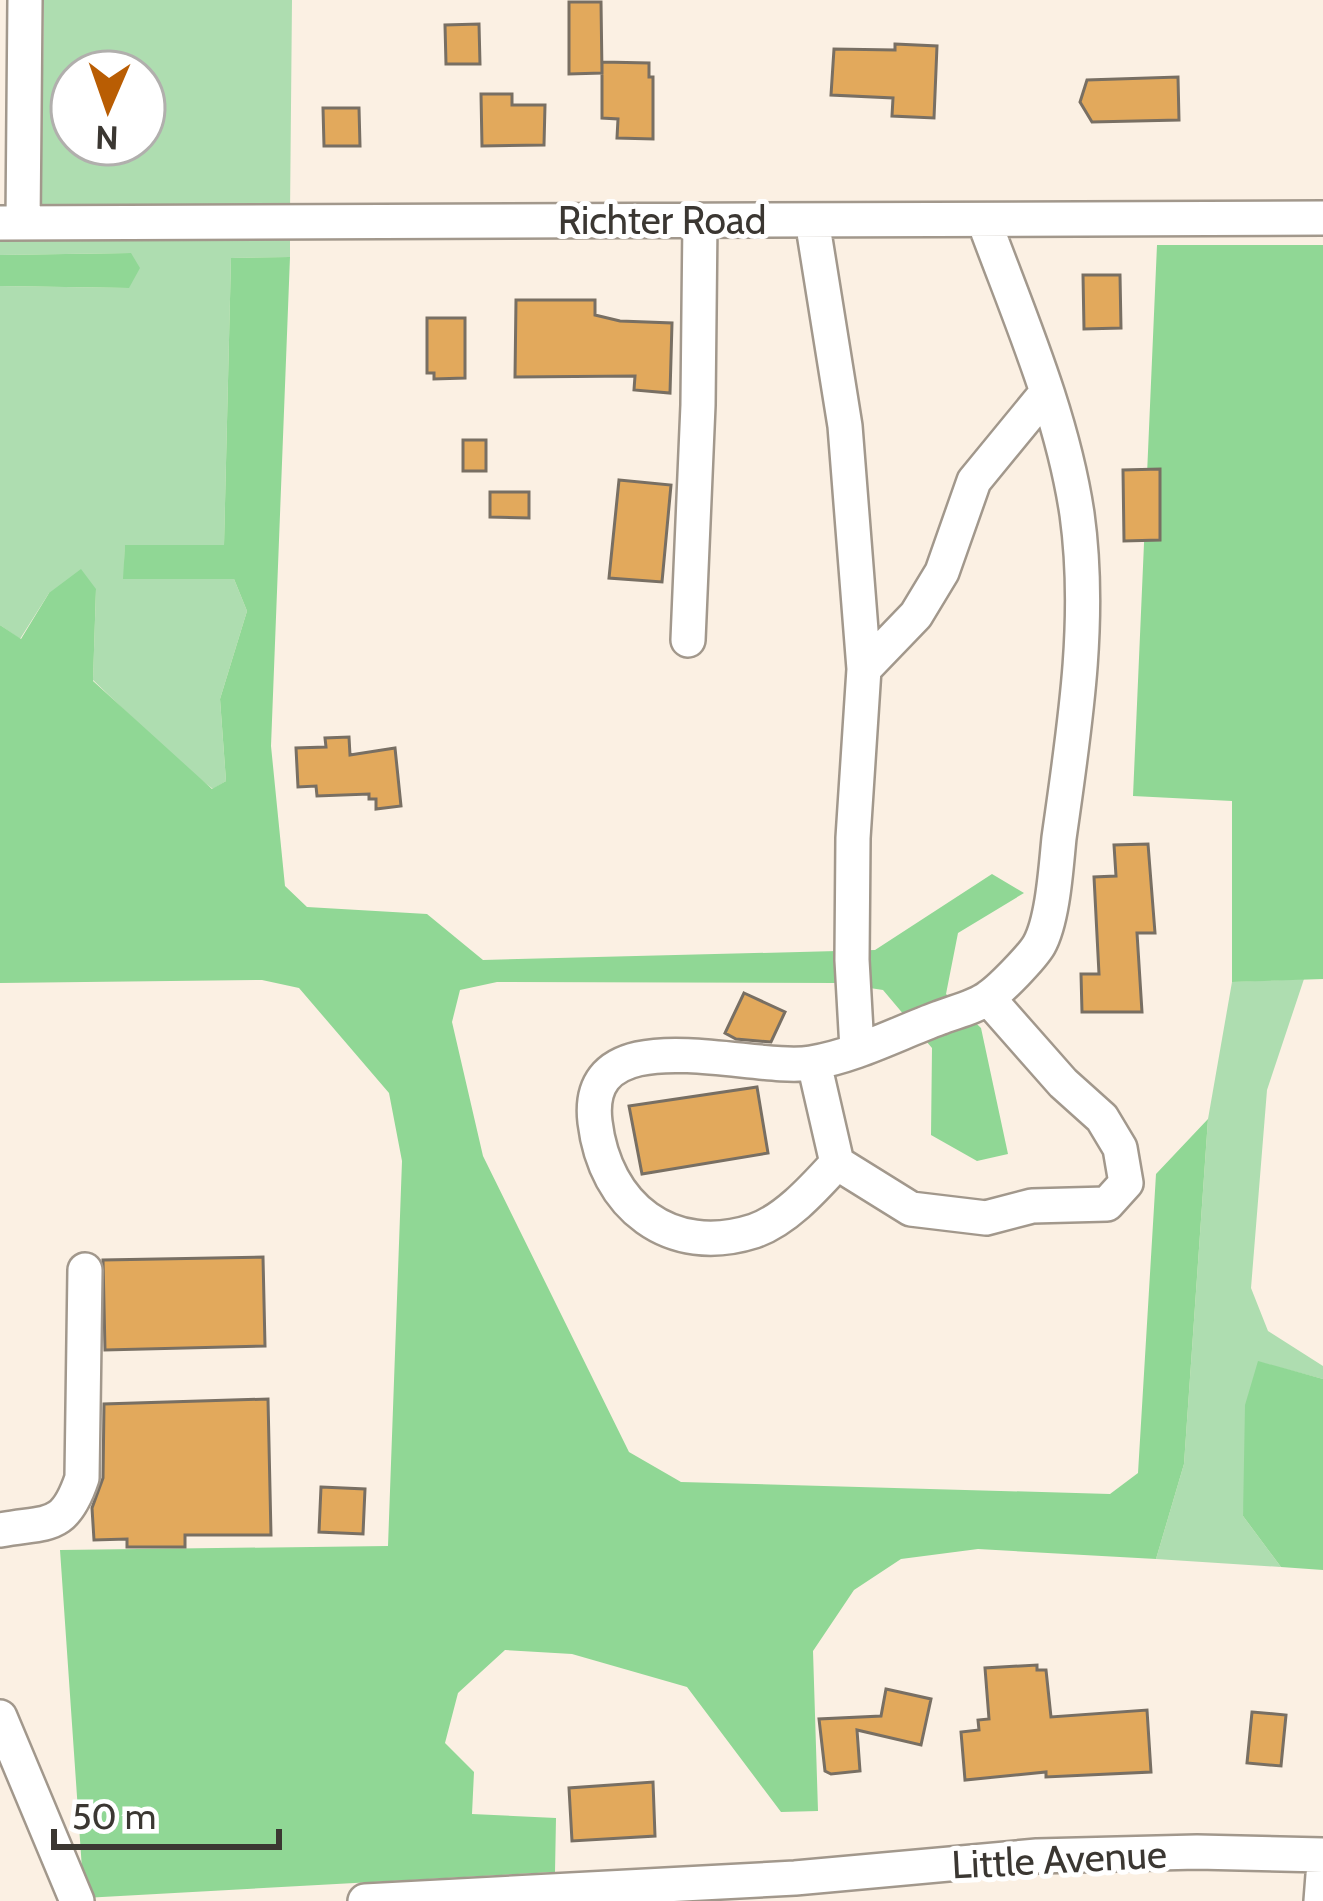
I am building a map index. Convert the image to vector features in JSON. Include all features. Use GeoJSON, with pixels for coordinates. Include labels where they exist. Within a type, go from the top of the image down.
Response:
{"type":"FeatureCollection","features":[{"type":"Feature","properties":{"kind":"street"},"geometry":{"type":"LineString","coordinates":[[11,223],[25,0]]}},
{"type":"Feature","properties":{"kind":"street","name":"Richter Road"},"geometry":{"type":"LineString","coordinates":[[11,223],[1323,218]]}},
{"type":"Feature","properties":{"kind":"street"},"geometry":{"type":"LineString","coordinates":[[688,640],[700,220]]}},
{"type":"Feature","properties":{"kind":"street"},"geometry":{"type":"LineString","coordinates":[[812,220],[844,425],[864,668],[853,838],[857,1049]]}},
{"type":"Feature","properties":{"kind":"street"},"geometry":{"type":"LineString","coordinates":[[837,1163],[806,1197],[756,1231],[692,1240],[657,1226],[625,1200],[605,1167],[594,1091],[606,1072],[647,1055],[711,1057],[773,1067],[814,1063],[857,1049],[988,998],[1040,944],[1056,863],[1084,642],[1076,513],[1047,392],[984,221]]}},
{"type":"Feature","properties":{"kind":"street"},"geometry":{"type":"LineString","coordinates":[[864,668],[916,614],[942,572],[974,481],[1047,392]]}},
{"type":"Feature","properties":{"kind":"street"},"geometry":{"type":"LineString","coordinates":[[814,1063],[837,1163],[911,1209],[986,1218],[1032,1206],[1107,1204],[1126,1183],[1120,1148],[1102,1118],[1063,1083],[988,998]]}},
{"type":"Feature","properties":{"kind":"street"},"geometry":{"type":"LineString","coordinates":[[0,1530],[51,1523],[72,1506],[82,1478],[85,1270]]}},
{"type":"Feature","properties":{"kind":"street"},"geometry":{"type":"LineString","coordinates":[[0,1717],[76,1901]]}},
{"type":"Feature","properties":{"kind":"street","name":"Little Avenue"},"geometry":{"type":"LineString","coordinates":[[365,1901],[795,1878],[1037,1856],[1323,1855]]}},
{"type":"Feature","properties":{"kind":"street"},"geometry":{"type":"LineString","coordinates":[[1321,1901],[1323,1875]]}},
{"type":"Feature","properties":{"kind":"green space"},"geometry":{"type":"Polygon","coordinates":[[[44,0],[292,0],[290,213],[41,212],[44,0]]]}},
{"type":"Feature","properties":{"kind":"green space"},"geometry":{"type":"Polygon","coordinates":[[[290,235],[290,257],[231,258],[224,545],[125,545],[124,579],[234,579],[247,611],[220,699],[226,781],[213,789],[93,680],[96,590],[49,593],[20,639],[0,625],[0,286],[129,288],[130,253],[0,255],[0,238],[290,235]]]}},
{"type":"Feature","properties":{"kind":"green space"},"geometry":{"type":"Polygon","coordinates":[[[1157,245],[1323,245],[1323,979],[1232,982],[1232,801],[1133,796],[1157,245]]]}},
{"type":"Feature","properties":{"kind":"green space"},"geometry":{"type":"Polygon","coordinates":[[[131,253],[140,268],[129,288],[0,286],[0,255],[131,253]]]}},
{"type":"Feature","properties":{"kind":"green space"},"geometry":{"type":"Polygon","coordinates":[[[290,257],[271,746],[285,886],[307,907],[427,914],[483,960],[875,950],[992,874],[1024,893],[958,933],[946,994],[981,1028],[1008,1154],[977,1161],[931,1135],[932,1048],[883,990],[837,983],[497,982],[460,990],[452,1022],[483,1156],[629,1452],[681,1482],[1110,1494],[1138,1473],[1156,1174],[1208,1119],[1184,1464],[1156,1559],[978,1549],[901,1559],[854,1590],[813,1651],[818,1811],[781,1812],[687,1687],[572,1654],[505,1650],[458,1693],[445,1743],[474,1772],[472,1814],[556,1818],[555,1872],[84,1898],[60,1550],[388,1546],[402,1161],[389,1093],[299,988],[262,980],[0,983],[0,625],[21,639],[49,593],[81,569],[96,589],[93,681],[212,789],[226,781],[220,699],[247,611],[234,579],[123,579],[125,545],[224,545],[231,258],[290,257]]]}},
{"type":"Feature","properties":{"kind":"green space"},"geometry":{"type":"Polygon","coordinates":[[[1304,979],[1267,1090],[1251,1288],[1268,1331],[1323,1366],[1323,1379],[1259,1362],[1243,1516],[1281,1567],[1156,1559],[1184,1464],[1208,1119],[1232,982],[1304,979]]]}},
{"type":"Feature","properties":{"kind":"green space"},"geometry":{"type":"Polygon","coordinates":[[[1258,1361],[1323,1379],[1323,1570],[1281,1567],[1243,1516],[1245,1405],[1258,1361]]]}},
{"type":"Feature","properties":{"kind":"building"},"geometry":{"type":"Polygon","coordinates":[[[569,2],[601,2],[602,73],[569,74],[569,2]]]}},
{"type":"Feature","properties":{"kind":"building"},"geometry":{"type":"Polygon","coordinates":[[[479,24],[480,64],[446,64],[445,25],[479,24]]]}},
{"type":"Feature","properties":{"kind":"building"},"geometry":{"type":"Polygon","coordinates":[[[895,44],[937,46],[934,118],[892,116],[893,98],[831,95],[834,49],[895,50],[895,44]]]}},
{"type":"Feature","properties":{"kind":"building"},"geometry":{"type":"Polygon","coordinates":[[[602,62],[649,63],[653,139],[617,138],[618,119],[602,118],[602,62]]]}},
{"type":"Feature","properties":{"kind":"building"},"geometry":{"type":"Polygon","coordinates":[[[1178,77],[1179,120],[1092,122],[1080,102],[1087,80],[1178,77]]]}},
{"type":"Feature","properties":{"kind":"building"},"geometry":{"type":"Polygon","coordinates":[[[481,94],[512,94],[512,105],[545,105],[544,145],[482,146],[481,94]]]}},
{"type":"Feature","properties":{"kind":"building"},"geometry":{"type":"Polygon","coordinates":[[[323,108],[359,108],[360,146],[324,146],[323,108]]]}},
{"type":"Feature","properties":{"kind":"building"},"geometry":{"type":"Polygon","coordinates":[[[1083,275],[1120,275],[1121,328],[1084,329],[1083,275]]]}},
{"type":"Feature","properties":{"kind":"building"},"geometry":{"type":"Polygon","coordinates":[[[516,300],[595,300],[595,315],[672,323],[670,393],[634,390],[635,376],[515,377],[516,300]]]}},
{"type":"Feature","properties":{"kind":"building"},"geometry":{"type":"Polygon","coordinates":[[[427,318],[465,318],[465,378],[434,379],[434,373],[427,373],[427,318]]]}},
{"type":"Feature","properties":{"kind":"building"},"geometry":{"type":"Polygon","coordinates":[[[463,440],[486,440],[486,471],[463,471],[463,440]]]}},
{"type":"Feature","properties":{"kind":"building"},"geometry":{"type":"Polygon","coordinates":[[[1160,469],[1160,540],[1124,541],[1123,470],[1160,469]]]}},
{"type":"Feature","properties":{"kind":"building"},"geometry":{"type":"Polygon","coordinates":[[[619,480],[671,485],[662,582],[609,578],[619,480]]]}},
{"type":"Feature","properties":{"kind":"building"},"geometry":{"type":"Polygon","coordinates":[[[490,492],[529,492],[529,518],[490,517],[490,492]]]}},
{"type":"Feature","properties":{"kind":"building"},"geometry":{"type":"Polygon","coordinates":[[[349,737],[350,755],[395,748],[401,806],[376,809],[376,799],[369,799],[369,794],[317,796],[316,786],[298,787],[296,748],[326,747],[325,738],[349,737]]]}},
{"type":"Feature","properties":{"kind":"building"},"geometry":{"type":"Polygon","coordinates":[[[1148,844],[1155,933],[1137,933],[1142,1012],[1082,1012],[1081,974],[1099,974],[1094,877],[1116,876],[1114,845],[1148,844]]]}},
{"type":"Feature","properties":{"kind":"building"},"geometry":{"type":"Polygon","coordinates":[[[744,993],[785,1012],[771,1042],[736,1039],[725,1033],[744,993]]]}},
{"type":"Feature","properties":{"kind":"building"},"geometry":{"type":"Polygon","coordinates":[[[757,1087],[768,1153],[642,1174],[629,1106],[757,1087]]]}},
{"type":"Feature","properties":{"kind":"building"},"geometry":{"type":"Polygon","coordinates":[[[263,1257],[265,1346],[105,1350],[103,1260],[263,1257]]]}},
{"type":"Feature","properties":{"kind":"building"},"geometry":{"type":"Polygon","coordinates":[[[268,1399],[271,1535],[185,1535],[185,1547],[127,1547],[127,1539],[94,1540],[92,1508],[103,1478],[104,1404],[268,1399]]]}},
{"type":"Feature","properties":{"kind":"building"},"geometry":{"type":"Polygon","coordinates":[[[321,1487],[365,1489],[363,1534],[319,1532],[321,1487]]]}},
{"type":"Feature","properties":{"kind":"building"},"geometry":{"type":"Polygon","coordinates":[[[1037,1665],[1037,1670],[1046,1670],[1051,1717],[1147,1710],[1151,1772],[1046,1777],[1046,1772],[965,1780],[961,1732],[979,1730],[978,1720],[989,1719],[985,1668],[1037,1665]]]}},
{"type":"Feature","properties":{"kind":"building"},"geometry":{"type":"Polygon","coordinates":[[[886,1689],[931,1699],[921,1745],[857,1730],[860,1771],[825,1771],[819,1719],[881,1716],[886,1689]]]}},
{"type":"Feature","properties":{"kind":"building"},"geometry":{"type":"Polygon","coordinates":[[[1252,1712],[1286,1715],[1281,1766],[1247,1763],[1252,1712]]]}},
{"type":"Feature","properties":{"kind":"building"},"geometry":{"type":"Polygon","coordinates":[[[653,1782],[655,1836],[572,1841],[569,1788],[653,1782]]]}}]}
